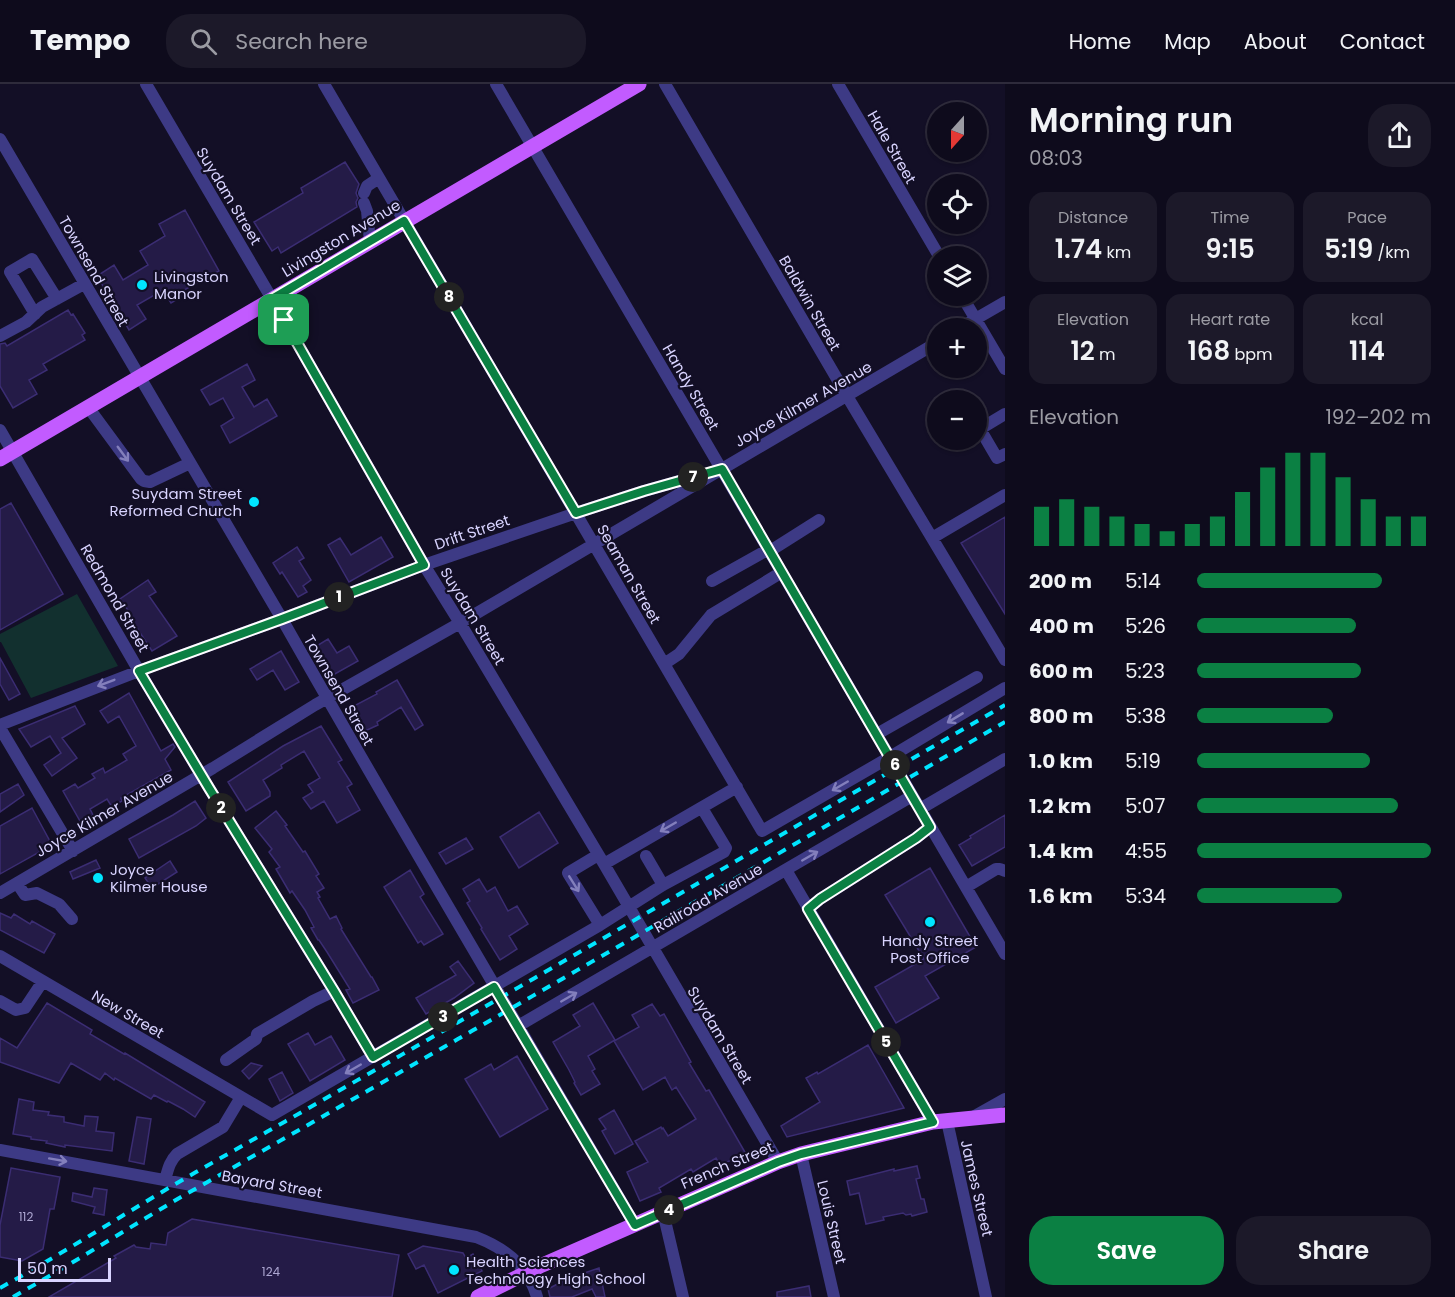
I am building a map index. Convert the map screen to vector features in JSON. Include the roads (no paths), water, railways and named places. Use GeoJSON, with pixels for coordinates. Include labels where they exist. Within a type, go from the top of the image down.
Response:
{"type":"FeatureCollection","features":[{"type":"Feature","properties":{"kind":"main road","name":"Livingston Avenue"},"geometry":{"type":"LineString","coordinates":[[6,455],[639,84]]}},
{"type":"Feature","properties":{"kind":"main road","name":"French Street"},"geometry":{"type":"LineString","coordinates":[[478,1297],[663,1212],[801,1154],[940,1122],[1005,1115]]}},
{"type":"Feature","properties":{"kind":"street","name":"Suydam Street"},"geometry":{"type":"LineString","coordinates":[[146,84],[424,565],[778,1162]]}},
{"type":"Feature","properties":{"kind":"street","name":"Seaman Street"},"geometry":{"type":"LineString","coordinates":[[324,84],[762,831],[890,757]]}},
{"type":"Feature","properties":{"kind":"street","name":"Handy Street"},"geometry":{"type":"LineString","coordinates":[[496,84],[1005,954]]}},
{"type":"Feature","properties":{"kind":"street","name":"Baldwin Street"},"geometry":{"type":"LineString","coordinates":[[665,84],[847,396],[1003,651]]}},
{"type":"Feature","properties":{"kind":"street","name":"Hale Street"},"geometry":{"type":"LineString","coordinates":[[838,84],[933,246]]}},
{"type":"Feature","properties":{"kind":"street","name":"Townsend Street"},"geometry":{"type":"LineString","coordinates":[[0,139],[635,1225]]}},
{"type":"Feature","properties":{"kind":"street"},"geometry":{"type":"LineString","coordinates":[[370,242],[364,198],[367,186],[379,178]]}},
{"type":"Feature","properties":{"kind":"street"},"geometry":{"type":"LineString","coordinates":[[35,314],[10,272],[32,260],[57,299]]}},
{"type":"Feature","properties":{"kind":"street"},"geometry":{"type":"LineString","coordinates":[[0,336],[26,322],[42,307],[84,284]]}},
{"type":"Feature","properties":{"kind":"street"},"geometry":{"type":"LineString","coordinates":[[978,318],[1005,302]]}},
{"type":"Feature","properties":{"kind":"street"},"geometry":{"type":"LineString","coordinates":[[987,338],[1005,369]]}},
{"type":"Feature","properties":{"kind":"street","name":"Joyce Kilmer Avenue"},"geometry":{"type":"LineString","coordinates":[[0,893],[326,699],[460,623],[927,349]]}},
{"type":"Feature","properties":{"kind":"street"},"geometry":{"type":"LineString","coordinates":[[88,407],[144,481],[150,482],[189,463]]}},
{"type":"Feature","properties":{"kind":"street"},"geometry":{"type":"LineString","coordinates":[[1005,414],[980,429],[998,458],[1005,454]]}},
{"type":"Feature","properties":{"kind":"street","name":"Redmond Street"},"geometry":{"type":"LineString","coordinates":[[0,430],[6,455],[373,1057]]}},
{"type":"Feature","properties":{"kind":"street","name":"Drift Street"},"geometry":{"type":"LineString","coordinates":[[0,726],[139,671],[424,565],[644,491],[722,469]]}},
{"type":"Feature","properties":{"kind":"street"},"geometry":{"type":"LineString","coordinates":[[932,538],[1005,495]]}},
{"type":"Feature","properties":{"kind":"street"},"geometry":{"type":"LineString","coordinates":[[712,582],[819,520]]}},
{"type":"Feature","properties":{"kind":"street"},"geometry":{"type":"LineString","coordinates":[[664,664],[679,654],[711,615],[782,572]]}},
{"type":"Feature","properties":{"kind":"street"},"geometry":{"type":"LineString","coordinates":[[877,734],[977,677]]}},
{"type":"Feature","properties":{"kind":"street"},"geometry":{"type":"LineString","coordinates":[[890,757],[1005,688]]}},
{"type":"Feature","properties":{"kind":"street"},"geometry":{"type":"LineString","coordinates":[[0,726],[73,850]]}},
{"type":"Feature","properties":{"kind":"street"},"geometry":{"type":"LineString","coordinates":[[920,809],[1005,759]]}},
{"type":"Feature","properties":{"kind":"street"},"geometry":{"type":"LineString","coordinates":[[600,925],[568,873],[601,860],[702,808],[737,787]]}},
{"type":"Feature","properties":{"kind":"street","name":"Railroad Avenue"},"geometry":{"type":"LineString","coordinates":[[518,1026],[912,796]]}},
{"type":"Feature","properties":{"kind":"street"},"geometry":{"type":"LineString","coordinates":[[165,1180],[168,1166],[177,1154],[223,1127],[241,1097],[272,1115],[600,925],[663,885],[724,852],[726,848],[702,808]]}},
{"type":"Feature","properties":{"kind":"street"},"geometry":{"type":"LineString","coordinates":[[808,909],[930,827]]}},
{"type":"Feature","properties":{"kind":"street"},"geometry":{"type":"LineString","coordinates":[[646,856],[663,885]]}},
{"type":"Feature","properties":{"kind":"street"},"geometry":{"type":"LineString","coordinates":[[966,887],[996,869],[1003,868]]}},
{"type":"Feature","properties":{"kind":"street"},"geometry":{"type":"LineString","coordinates":[[786,870],[940,1122]]}},
{"type":"Feature","properties":{"kind":"street"},"geometry":{"type":"LineString","coordinates":[[17,883],[25,895],[37,893],[59,904],[72,919]]}},
{"type":"Feature","properties":{"kind":"street","name":"New Street"},"geometry":{"type":"LineString","coordinates":[[0,956],[241,1097]]}},
{"type":"Feature","properties":{"kind":"street"},"geometry":{"type":"LineString","coordinates":[[0,1001],[16,1010],[26,1008],[43,981]]}},
{"type":"Feature","properties":{"kind":"street"},"geometry":{"type":"LineString","coordinates":[[226,1060],[255,1039],[257,1034],[334,991]]}},
{"type":"Feature","properties":{"kind":"street"},"geometry":{"type":"LineString","coordinates":[[972,1118],[1005,1098]]}},
{"type":"Feature","properties":{"kind":"street","name":"James Street"},"geometry":{"type":"LineString","coordinates":[[940,1122],[986,1297]]}},
{"type":"Feature","properties":{"kind":"street","name":"Bayard Street"},"geometry":{"type":"LineString","coordinates":[[0,1150],[476,1237],[495,1245],[519,1263],[532,1282],[537,1297]]}},
{"type":"Feature","properties":{"kind":"street","name":"Louis Street"},"geometry":{"type":"LineString","coordinates":[[801,1154],[834,1297]]}},
{"type":"Feature","properties":{"kind":"street"},"geometry":{"type":"LineString","coordinates":[[663,1212],[683,1297]]}},
{"type":"Feature","properties":{"kind":"railway"},"geometry":{"type":"LineString","coordinates":[[0,1288],[196,1172],[1005,705]]}},
{"type":"Feature","properties":{"kind":"railway"},"geometry":{"type":"LineString","coordinates":[[13,1297],[181,1197],[1005,722]]}},
{"type":"Feature","properties":{"kind":"place","name":"Livingston Manor"},"geometry":{"type":"Point","coordinates":[142,285]}},
{"type":"Feature","properties":{"kind":"place","name":"Suydam Street Reformed Church"},"geometry":{"type":"Point","coordinates":[254,502]}},
{"type":"Feature","properties":{"kind":"place","name":"Joyce Kilmer House"},"geometry":{"type":"Point","coordinates":[98,878]}},
{"type":"Feature","properties":{"kind":"place","name":"Handy Street Post Office"},"geometry":{"type":"Point","coordinates":[930,922]}},
{"type":"Feature","properties":{"kind":"place","name":"Health Sciences Technology High School"},"geometry":{"type":"Point","coordinates":[454,1270]}}]}
